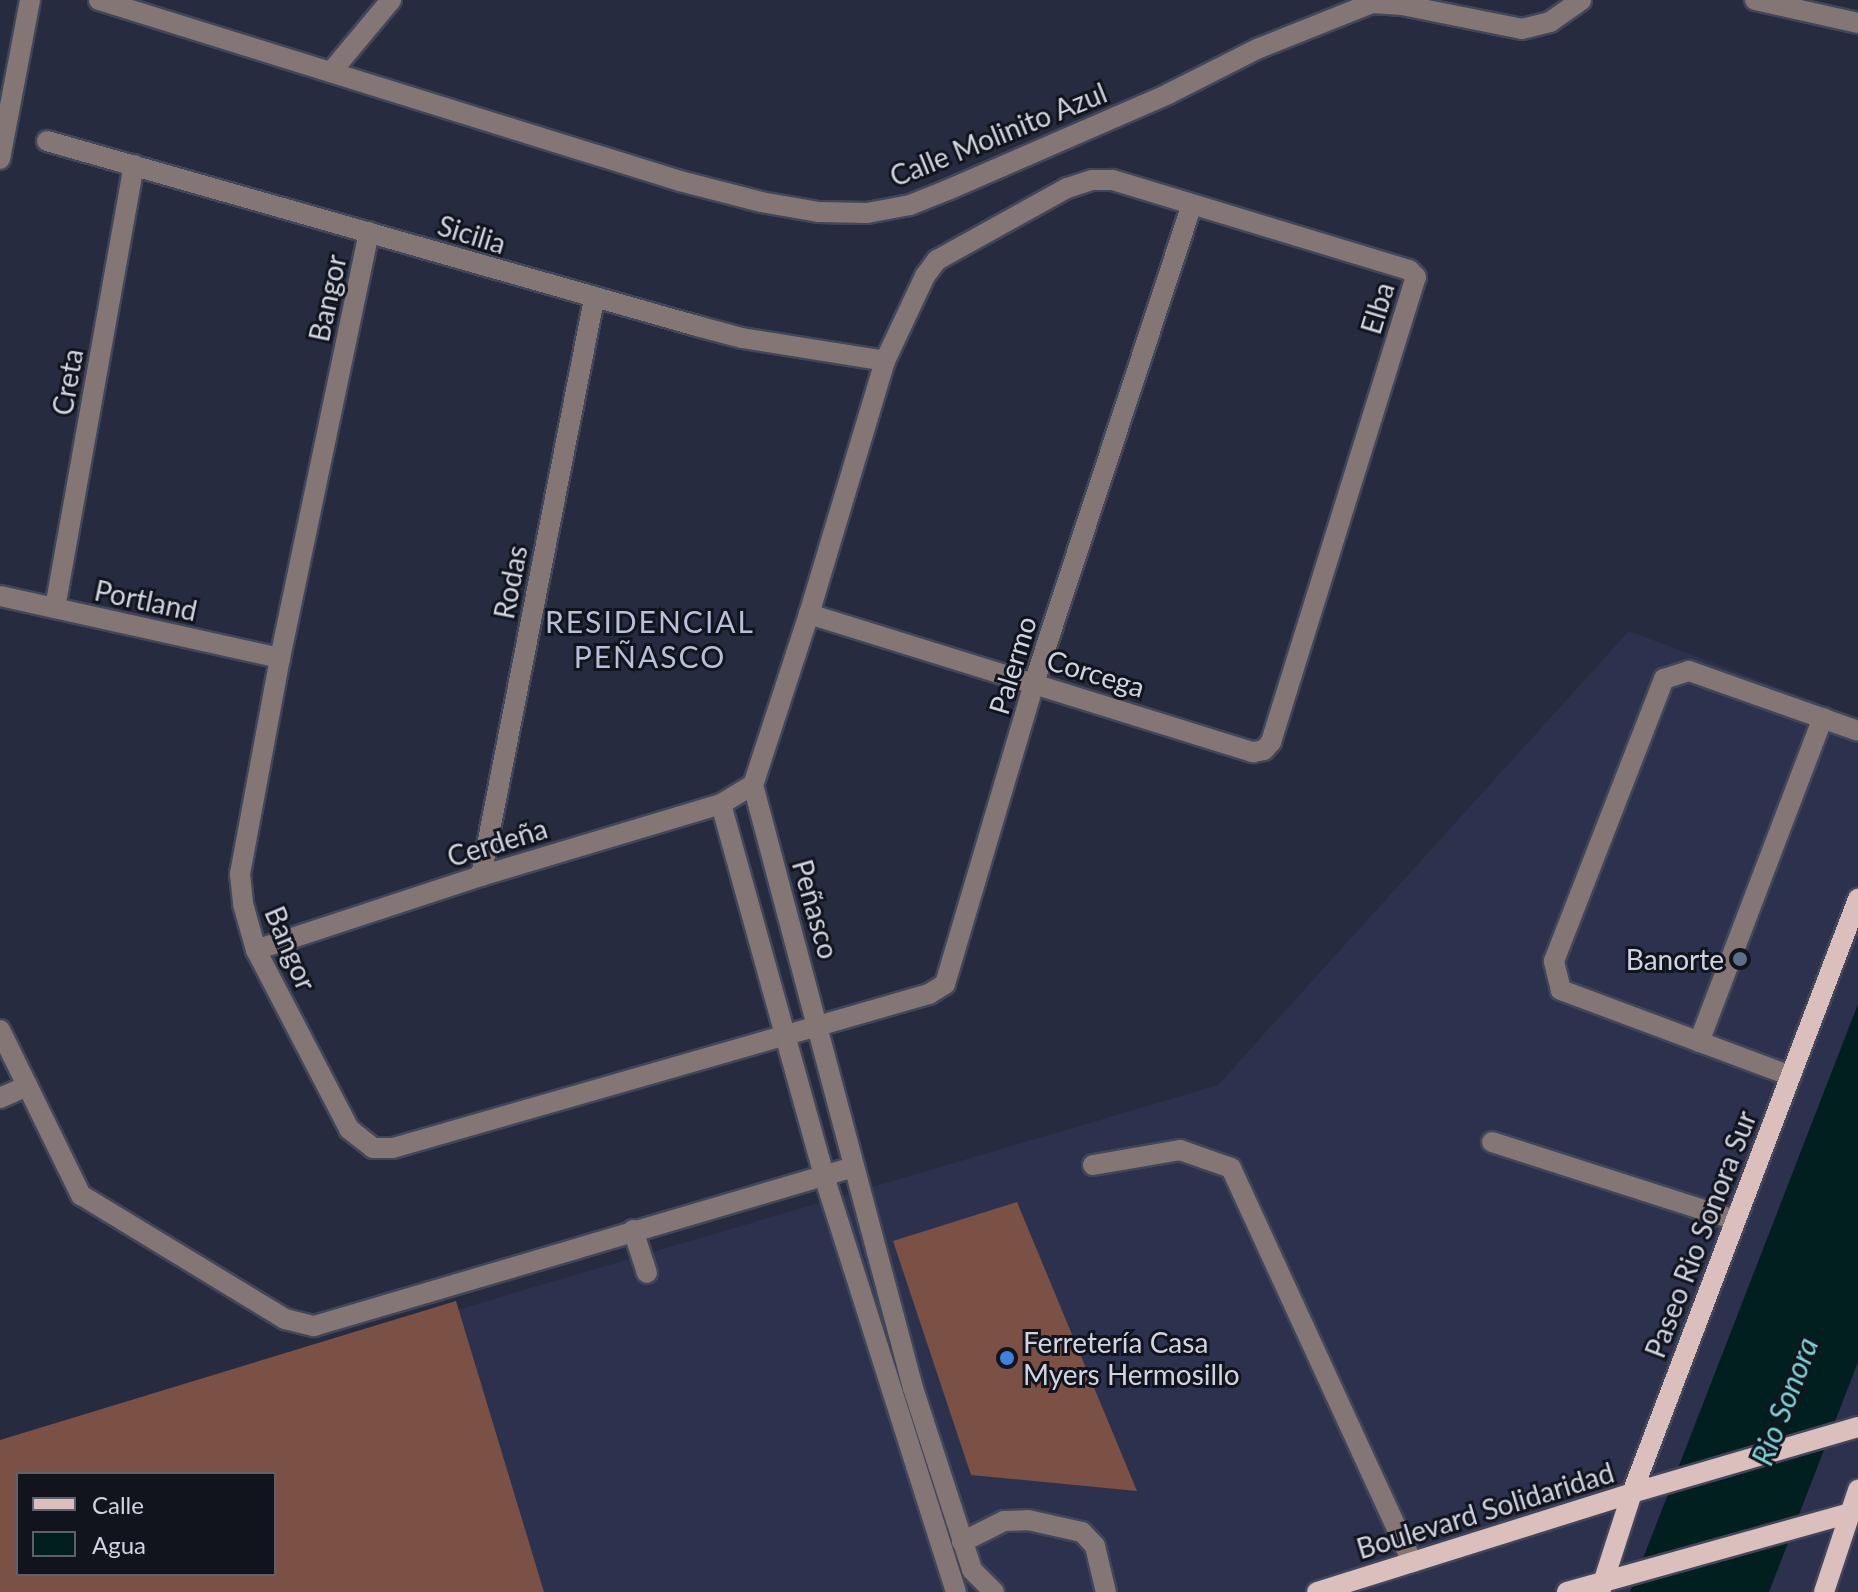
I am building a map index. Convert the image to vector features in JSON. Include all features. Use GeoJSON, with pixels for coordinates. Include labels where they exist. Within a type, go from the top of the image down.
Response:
{"type":"FeatureCollection","features":[{"type":"Feature","properties":{"kind":"main road","name":"Paseo Rio Sonora Sur"},"geometry":{"type":"LineString","coordinates":[[1607,1583],[1632,1493],[1858,899]]}},
{"type":"Feature","properties":{"kind":"main road","name":"Boulevard Solidaridad"},"geometry":{"type":"LineString","coordinates":[[1317,1592],[1671,1481],[1852,1429]]}},
{"type":"Feature","properties":{"kind":"main road"},"geometry":{"type":"LineString","coordinates":[[1824,1592],[1847,1514],[1858,1490]]}},
{"type":"Feature","properties":{"kind":"main road"},"geometry":{"type":"LineString","coordinates":[[1567,1592],[1847,1514]]}},
{"type":"Feature","properties":{"kind":"street"},"geometry":{"type":"LineString","coordinates":[[0,159],[30,0]]}},
{"type":"Feature","properties":{"kind":"street","name":"Calle Molinito Azul"},"geometry":{"type":"LineString","coordinates":[[99,0],[694,185],[790,207],[867,213],[910,205],[950,189],[1168,94],[1257,49],[1372,3],[1402,5],[1522,29],[1550,22],[1581,0]]}},
{"type":"Feature","properties":{"kind":"street"},"geometry":{"type":"LineString","coordinates":[[331,72],[391,0]]}},
{"type":"Feature","properties":{"kind":"street"},"geometry":{"type":"LineString","coordinates":[[1755,0],[1858,23]]}},
{"type":"Feature","properties":{"kind":"street","name":"Sicilia"},"geometry":{"type":"LineString","coordinates":[[47,141],[594,299],[742,338],[885,361]]}},
{"type":"Feature","properties":{"kind":"street","name":"Creta"},"geometry":{"type":"LineString","coordinates":[[55,608],[134,165]]}},
{"type":"Feature","properties":{"kind":"street","name":"Elba"},"geometry":{"type":"LineString","coordinates":[[885,361],[925,276],[949,251],[1067,188],[1092,180],[1112,180],[1409,270],[1416,277],[1271,742]]}},
{"type":"Feature","properties":{"kind":"street","name":"Palermo"},"geometry":{"type":"LineString","coordinates":[[785,1034],[929,994],[945,984],[1034,683],[1192,204]]}},
{"type":"Feature","properties":{"kind":"street","name":"Bangor"},"geometry":{"type":"LineString","coordinates":[[369,232],[280,658],[240,874],[243,904],[256,950],[349,1129],[373,1148],[393,1148],[544,1107],[785,1034]]}},
{"type":"Feature","properties":{"kind":"street","name":"Rodas"},"geometry":{"type":"LineString","coordinates":[[481,876],[594,299]]}},
{"type":"Feature","properties":{"kind":"street"},"geometry":{"type":"LineString","coordinates":[[753,785],[809,614],[885,361]]}},
{"type":"Feature","properties":{"kind":"street","name":"Portland"},"geometry":{"type":"LineString","coordinates":[[0,596],[280,658]]}},
{"type":"Feature","properties":{"kind":"street","name":"Corcega"},"geometry":{"type":"LineString","coordinates":[[809,614],[1253,752],[1264,750],[1271,742]]}},
{"type":"Feature","properties":{"kind":"street"},"geometry":{"type":"LineString","coordinates":[[1791,1076],[1561,990],[1554,961],[1664,679],[1689,671],[1858,731]]}},
{"type":"Feature","properties":{"kind":"street"},"geometry":{"type":"LineString","coordinates":[[1699,1042],[1823,718]]}},
{"type":"Feature","properties":{"kind":"street","name":"Cerdeña"},"geometry":{"type":"LineString","coordinates":[[256,950],[481,876],[721,804],[753,785]]}},
{"type":"Feature","properties":{"kind":"street","name":"Peñasco"},"geometry":{"type":"LineString","coordinates":[[753,785],[819,1024],[913,1388],[972,1570],[994,1592]]}},
{"type":"Feature","properties":{"kind":"street"},"geometry":{"type":"LineString","coordinates":[[721,804],[824,1176],[953,1586],[972,1570]]}},
{"type":"Feature","properties":{"kind":"street"},"geometry":{"type":"LineString","coordinates":[[0,1030],[81,1195],[285,1319],[314,1326],[854,1167]]}},
{"type":"Feature","properties":{"kind":"street"},"geometry":{"type":"LineString","coordinates":[[0,1098],[27,1086]]}},
{"type":"Feature","properties":{"kind":"street"},"geometry":{"type":"LineString","coordinates":[[1492,1142],[1735,1220]]}},
{"type":"Feature","properties":{"kind":"street"},"geometry":{"type":"LineString","coordinates":[[1093,1165],[1180,1150],[1231,1168],[1412,1562]]}},
{"type":"Feature","properties":{"kind":"street"},"geometry":{"type":"LineString","coordinates":[[633,1230],[647,1273]]}},
{"type":"Feature","properties":{"kind":"street"},"geometry":{"type":"LineString","coordinates":[[892,1394],[913,1388]]}},
{"type":"Feature","properties":{"kind":"street"},"geometry":{"type":"LineString","coordinates":[[962,1542],[1004,1521],[1028,1520],[1082,1532],[1095,1546],[1106,1592]]}},
{"type":"Feature","properties":{"kind":"shaded area"},"geometry":{"type":"Polygon","coordinates":[[[1629,631],[1858,718],[1858,1592],[0,1592],[0,1445],[1218,1085],[1629,631]]]}},
{"type":"Feature","properties":{"kind":"water","name":"Rio Sonora"},"geometry":{"type":"Polygon","coordinates":[[[1858,1004],[1858,1362],[1769,1592],[1630,1592],[1858,1004]]]}},
{"type":"Feature","properties":{"kind":"building","name":"Ferretería Casa Myers Hermosillo"},"geometry":{"type":"Polygon","coordinates":[[[1017,1202],[1137,1491],[971,1475],[893,1241],[1017,1202]]]}},
{"type":"Feature","properties":{"kind":"building"},"geometry":{"type":"Polygon","coordinates":[[[456,1301],[544,1592],[0,1592],[0,1440],[456,1301]]]}},
{"type":"Feature","properties":{"kind":"place","name":"Banorte"},"geometry":{"type":"Point","coordinates":[1740,959]}},
{"type":"Feature","properties":{"kind":"place","name":"Ferretería Casa Myers Hermosillo"},"geometry":{"type":"Point","coordinates":[1007,1358]}},
{"type":"Feature","properties":{"kind":"district","name":"RESIDENCIAL PEÑASCO"},"geometry":{"type":"Point","coordinates":[650,638]}}]}
